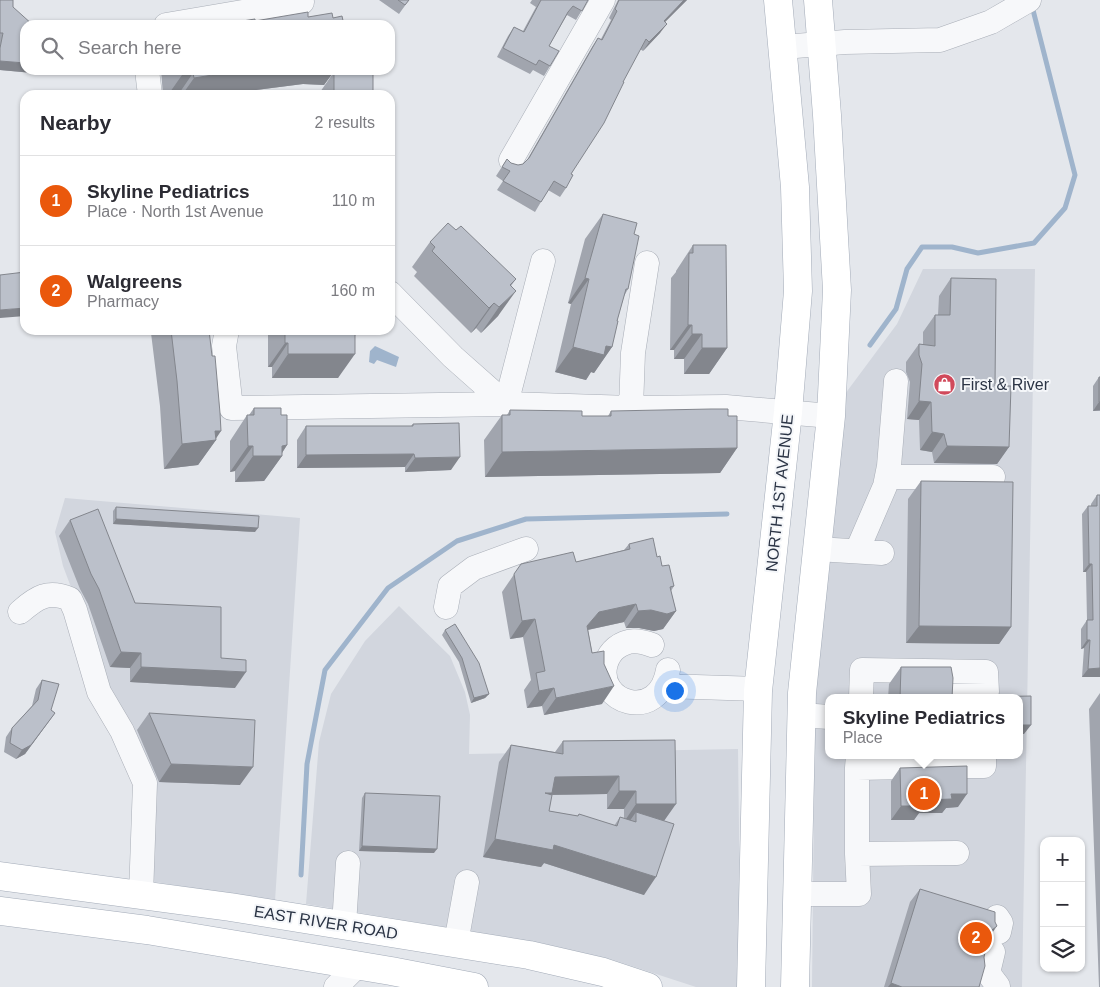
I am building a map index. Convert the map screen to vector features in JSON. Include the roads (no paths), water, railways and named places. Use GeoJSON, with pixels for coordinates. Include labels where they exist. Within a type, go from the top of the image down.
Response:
{"type":"FeatureCollection","features":[{"type":"Feature","properties":{"kind":"main road","name":"NORTH 1ST AVENUE"},"geometry":{"type":"LineString","coordinates":[[751,987],[759,689],[788,412],[798,291],[795,187],[778,0]]}},
{"type":"Feature","properties":{"kind":"main road"},"geometry":{"type":"LineString","coordinates":[[796,987],[802,693],[831,416],[838,290],[818,0]]}},
{"type":"Feature","properties":{"kind":"main road","name":"EAST RIVER ROAD"},"geometry":{"type":"LineString","coordinates":[[0,876],[141,895],[529,955],[603,972],[648,987]]}},
{"type":"Feature","properties":{"kind":"main road"},"geometry":{"type":"LineString","coordinates":[[0,911],[147,930],[358,965],[389,979],[474,987]]}},
{"type":"Feature","properties":{"kind":"street"},"geometry":{"type":"LineString","coordinates":[[511,160],[603,0]]}},
{"type":"Feature","properties":{"kind":"street"},"geometry":{"type":"LineString","coordinates":[[196,20],[302,2]]}},
{"type":"Feature","properties":{"kind":"street"},"geometry":{"type":"LineString","coordinates":[[783,47],[940,40],[991,22],[1025,2]]}},
{"type":"Feature","properties":{"kind":"street"},"geometry":{"type":"LineString","coordinates":[[148,75],[149,90]]}},
{"type":"Feature","properties":{"kind":"street"},"geometry":{"type":"LineString","coordinates":[[506,404],[543,261]]}},
{"type":"Feature","properties":{"kind":"street"},"geometry":{"type":"LineString","coordinates":[[631,408],[633,353],[647,263]]}},
{"type":"Feature","properties":{"kind":"street"},"geometry":{"type":"LineString","coordinates":[[395,298],[454,358],[506,404]]}},
{"type":"Feature","properties":{"kind":"street"},"geometry":{"type":"LineString","coordinates":[[226,335],[224,346],[231,408],[506,404],[631,408],[726,407],[831,416]]}},
{"type":"Feature","properties":{"kind":"street"},"geometry":{"type":"LineString","coordinates":[[857,551],[885,486],[896,381]]}},
{"type":"Feature","properties":{"kind":"street"},"geometry":{"type":"LineString","coordinates":[[887,477],[993,477]]}},
{"type":"Feature","properties":{"kind":"street"},"geometry":{"type":"LineString","coordinates":[[817,548],[882,553]]}},
{"type":"Feature","properties":{"kind":"street"},"geometry":{"type":"LineString","coordinates":[[446,607],[450,586],[474,568],[526,549]]}},
{"type":"Feature","properties":{"kind":"street"},"geometry":{"type":"LineString","coordinates":[[20,612],[36,598],[58,594],[70,599],[76,610],[99,692],[122,731],[146,783],[141,895]]}},
{"type":"Feature","properties":{"kind":"street"},"geometry":{"type":"LineString","coordinates":[[652,645],[632,640],[614,649],[608,658],[605,678],[609,688],[625,701],[645,702],[655,697],[666,678],[759,689]]}},
{"type":"Feature","properties":{"kind":"street"},"geometry":{"type":"LineString","coordinates":[[861,694],[862,670],[953,687]]}},
{"type":"Feature","properties":{"kind":"street"},"geometry":{"type":"LineString","coordinates":[[801,715],[825,716]]}},
{"type":"Feature","properties":{"kind":"street"},"geometry":{"type":"LineString","coordinates":[[798,894],[859,894],[857,854],[858,762],[954,761],[984,766],[984,759]]}},
{"type":"Feature","properties":{"kind":"street"},"geometry":{"type":"LineString","coordinates":[[857,854],[957,853]]}},
{"type":"Feature","properties":{"kind":"street"},"geometry":{"type":"LineString","coordinates":[[344,926],[348,863]]}},
{"type":"Feature","properties":{"kind":"street"},"geometry":{"type":"LineString","coordinates":[[456,943],[467,882]]}},
{"type":"Feature","properties":{"kind":"street"},"geometry":{"type":"LineString","coordinates":[[996,934],[988,973],[998,986]]}},
{"type":"Feature","properties":{"kind":"street"},"geometry":{"type":"LineString","coordinates":[[336,987],[358,965]]}},
{"type":"Feature","properties":{"kind":"water"},"geometry":{"type":"Polygon","coordinates":[[[375,346],[399,357],[396,367],[377,360],[374,364],[369,362],[370,351],[375,346]]]}},
{"type":"Feature","properties":{"kind":"waterway"},"geometry":{"type":"LineString","coordinates":[[870,345],[896,309],[907,269],[922,247],[952,247],[978,253],[1034,243],[1065,208],[1075,175],[1032,6]]}},
{"type":"Feature","properties":{"kind":"waterway"},"geometry":{"type":"LineString","coordinates":[[301,875],[307,764],[325,670],[388,588],[457,541],[526,519],[727,514]]}},
{"type":"Feature","properties":{"kind":"place","name":"First & River"},"geometry":{"type":"Point","coordinates":[945,384]}},
{"type":"Feature","properties":{"kind":"place","name":"Skyline Pediatrics"},"geometry":{"type":"Point","coordinates":[924,794]}},
{"type":"Feature","properties":{"kind":"place","name":"Walgreens"},"geometry":{"type":"Point","coordinates":[976,938]}}]}
